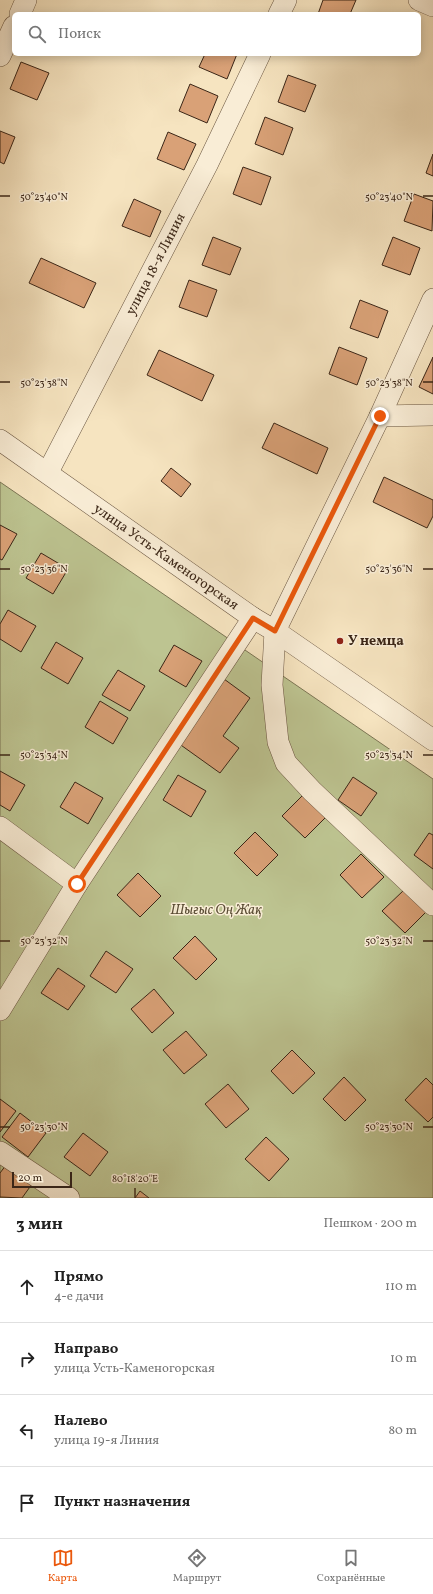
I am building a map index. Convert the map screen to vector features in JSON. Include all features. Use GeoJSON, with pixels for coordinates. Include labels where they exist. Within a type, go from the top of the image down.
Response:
{"type":"FeatureCollection","features":[{"type":"Feature","properties":{"kind":"street"},"geometry":{"type":"LineString","coordinates":[[21,12],[26,0]]}},
{"type":"Feature","properties":{"kind":"street"},"geometry":{"type":"LineString","coordinates":[[280,12],[286,0]]}},
{"type":"Feature","properties":{"kind":"street"},"geometry":{"type":"LineString","coordinates":[[420,0],[433,6]]}},
{"type":"Feature","properties":{"kind":"street"},"geometry":{"type":"LineString","coordinates":[[0,56],[12,30]]}},
{"type":"Feature","properties":{"kind":"street","name":"улица 18-я Линия"},"geometry":{"type":"LineString","coordinates":[[48,472],[207,165],[259,56]]}},
{"type":"Feature","properties":{"kind":"street"},"geometry":{"type":"LineString","coordinates":[[433,299],[380,416],[275,631],[272,685],[278,742],[286,763],[312,791],[433,904]]}},
{"type":"Feature","properties":{"kind":"street"},"geometry":{"type":"LineString","coordinates":[[380,416],[433,415]]}},
{"type":"Feature","properties":{"kind":"street","name":"улица Усть-Каменогорская"},"geometry":{"type":"LineString","coordinates":[[0,440],[48,472],[253,618],[275,631],[433,740]]}},
{"type":"Feature","properties":{"kind":"street"},"geometry":{"type":"LineString","coordinates":[[0,1010],[77,884],[253,618]]}},
{"type":"Feature","properties":{"kind":"street"},"geometry":{"type":"LineString","coordinates":[[0,827],[77,884]]}},
{"type":"Feature","properties":{"kind":"street"},"geometry":{"type":"LineString","coordinates":[[0,1152],[69,1198]]}},
{"type":"Feature","properties":{"kind":"green space","name":"Шығыс Оң Жақ"},"geometry":{"type":"Polygon","coordinates":[[[0,482],[433,779],[433,1198],[0,1198],[0,482]]]}},
{"type":"Feature","properties":{"kind":"building"},"geometry":{"type":"Polygon","coordinates":[[[323,0],[356,0],[351,12],[319,12],[323,0]]]}},
{"type":"Feature","properties":{"kind":"building"},"geometry":{"type":"Polygon","coordinates":[[[204,56],[236,56],[227,79],[199,67],[204,56]]]}},
{"type":"Feature","properties":{"kind":"building"},"geometry":{"type":"Polygon","coordinates":[[[21,62],[49,73],[37,100],[10,89],[21,62]]]}},
{"type":"Feature","properties":{"kind":"building"},"geometry":{"type":"Polygon","coordinates":[[[288,75],[316,85],[305,112],[278,102],[288,75]]]}},
{"type":"Feature","properties":{"kind":"building"},"geometry":{"type":"Polygon","coordinates":[[[190,84],[218,96],[207,123],[179,111],[190,84]]]}},
{"type":"Feature","properties":{"kind":"building"},"geometry":{"type":"Polygon","coordinates":[[[265,117],[293,128],[283,155],[255,144],[265,117]]]}},
{"type":"Feature","properties":{"kind":"building"},"geometry":{"type":"Polygon","coordinates":[[[0,131],[15,137],[4,164],[0,162],[0,131]]]}},
{"type":"Feature","properties":{"kind":"building"},"geometry":{"type":"Polygon","coordinates":[[[168,132],[196,144],[184,170],[157,159],[168,132]]]}},
{"type":"Feature","properties":{"kind":"building"},"geometry":{"type":"Polygon","coordinates":[[[433,154],[433,176],[426,173],[433,154]]]}},
{"type":"Feature","properties":{"kind":"building"},"geometry":{"type":"Polygon","coordinates":[[[243,167],[271,177],[261,205],[233,194],[243,167]]]}},
{"type":"Feature","properties":{"kind":"building"},"geometry":{"type":"Polygon","coordinates":[[[414,194],[433,201],[432,231],[404,221],[414,194]]]}},
{"type":"Feature","properties":{"kind":"building"},"geometry":{"type":"Polygon","coordinates":[[[134,199],[161,211],[150,237],[122,226],[134,199]]]}},
{"type":"Feature","properties":{"kind":"building"},"geometry":{"type":"Polygon","coordinates":[[[213,237],[241,248],[230,275],[202,265],[213,237]]]}},
{"type":"Feature","properties":{"kind":"building"},"geometry":{"type":"Polygon","coordinates":[[[393,237],[420,248],[410,275],[382,265],[393,237]]]}},
{"type":"Feature","properties":{"kind":"building"},"geometry":{"type":"Polygon","coordinates":[[[41,258],[96,283],[84,308],[29,283],[41,258]]]}},
{"type":"Feature","properties":{"kind":"building"},"geometry":{"type":"Polygon","coordinates":[[[189,280],[217,290],[207,317],[179,307],[189,280]]]}},
{"type":"Feature","properties":{"kind":"building"},"geometry":{"type":"Polygon","coordinates":[[[360,300],[388,311],[378,338],[350,328],[360,300]]]}},
{"type":"Feature","properties":{"kind":"building"},"geometry":{"type":"Polygon","coordinates":[[[339,347],[367,358],[357,385],[329,374],[339,347]]]}},
{"type":"Feature","properties":{"kind":"building"},"geometry":{"type":"Polygon","coordinates":[[[159,350],[214,375],[202,401],[147,375],[159,350]]]}},
{"type":"Feature","properties":{"kind":"building"},"geometry":{"type":"Polygon","coordinates":[[[433,357],[433,394],[419,387],[433,357]]]}},
{"type":"Feature","properties":{"kind":"building"},"geometry":{"type":"Polygon","coordinates":[[[274,423],[328,448],[317,474],[262,448],[274,423]]]}},
{"type":"Feature","properties":{"kind":"building"},"geometry":{"type":"Polygon","coordinates":[[[171,468],[191,484],[181,497],[161,481],[171,468]]]}},
{"type":"Feature","properties":{"kind":"building"},"geometry":{"type":"Polygon","coordinates":[[[384,477],[433,500],[433,516],[427,528],[373,502],[384,477]]]}},
{"type":"Feature","properties":{"kind":"building"},"geometry":{"type":"Polygon","coordinates":[[[0,525],[17,534],[2,560],[0,559],[0,525]]]}},
{"type":"Feature","properties":{"kind":"building"},"geometry":{"type":"Polygon","coordinates":[[[41,553],[68,569],[53,594],[26,578],[41,553]]]}},
{"type":"Feature","properties":{"kind":"building"},"geometry":{"type":"Polygon","coordinates":[[[8,610],[36,626],[21,652],[0,639],[0,624],[8,610]]]}},
{"type":"Feature","properties":{"kind":"building"},"geometry":{"type":"Polygon","coordinates":[[[56,642],[83,658],[68,684],[41,668],[56,642]]]}},
{"type":"Feature","properties":{"kind":"building"},"geometry":{"type":"Polygon","coordinates":[[[174,645],[202,661],[186,687],[159,671],[174,645]]]}},
{"type":"Feature","properties":{"kind":"building"},"geometry":{"type":"Polygon","coordinates":[[[118,670],[145,686],[130,711],[102,695],[118,670]]]}},
{"type":"Feature","properties":{"kind":"building"},"geometry":{"type":"Polygon","coordinates":[[[224,679],[250,698],[223,736],[239,748],[220,773],[178,743],[224,679]]]}},
{"type":"Feature","properties":{"kind":"building"},"geometry":{"type":"Polygon","coordinates":[[[100,701],[128,718],[113,744],[85,727],[100,701]]]}},
{"type":"Feature","properties":{"kind":"building"},"geometry":{"type":"Polygon","coordinates":[[[0,771],[25,785],[10,811],[0,805],[0,771]]]}},
{"type":"Feature","properties":{"kind":"building"},"geometry":{"type":"Polygon","coordinates":[[[178,775],[206,791],[191,817],[163,800],[178,775]]]}},
{"type":"Feature","properties":{"kind":"building"},"geometry":{"type":"Polygon","coordinates":[[[353,777],[377,793],[361,816],[338,800],[353,777]]]}},
{"type":"Feature","properties":{"kind":"building"},"geometry":{"type":"Polygon","coordinates":[[[75,782],[103,798],[88,824],[60,807],[75,782]]]}},
{"type":"Feature","properties":{"kind":"building"},"geometry":{"type":"Polygon","coordinates":[[[304,794],[326,817],[305,838],[282,816],[304,794]]]}},
{"type":"Feature","properties":{"kind":"building"},"geometry":{"type":"Polygon","coordinates":[[[255,832],[278,855],[257,876],[234,853],[255,832]]]}},
{"type":"Feature","properties":{"kind":"building"},"geometry":{"type":"Polygon","coordinates":[[[429,833],[433,835],[433,869],[414,855],[429,833]]]}},
{"type":"Feature","properties":{"kind":"building"},"geometry":{"type":"Polygon","coordinates":[[[361,854],[384,877],[362,898],[340,875],[361,854]]]}},
{"type":"Feature","properties":{"kind":"building"},"geometry":{"type":"Polygon","coordinates":[[[138,873],[161,896],[140,917],[117,895],[138,873]]]}},
{"type":"Feature","properties":{"kind":"building"},"geometry":{"type":"Polygon","coordinates":[[[404,890],[426,912],[405,933],[382,911],[404,890]]]}},
{"type":"Feature","properties":{"kind":"building"},"geometry":{"type":"Polygon","coordinates":[[[195,936],[217,959],[196,980],[173,958],[195,936]]]}},
{"type":"Feature","properties":{"kind":"building"},"geometry":{"type":"Polygon","coordinates":[[[106,951],[133,969],[116,993],[90,976],[106,951]]]}},
{"type":"Feature","properties":{"kind":"building"},"geometry":{"type":"Polygon","coordinates":[[[58,968],[85,986],[68,1010],[41,993],[58,968]]]}},
{"type":"Feature","properties":{"kind":"building"},"geometry":{"type":"Polygon","coordinates":[[[154,989],[174,1013],[152,1033],[131,1009],[154,989]]]}},
{"type":"Feature","properties":{"kind":"building"},"geometry":{"type":"Polygon","coordinates":[[[186,1031],[207,1055],[184,1074],[163,1050],[186,1031]]]}},
{"type":"Feature","properties":{"kind":"building"},"geometry":{"type":"Polygon","coordinates":[[[292,1050],[315,1073],[293,1094],[271,1071],[292,1050]]]}},
{"type":"Feature","properties":{"kind":"building"},"geometry":{"type":"Polygon","coordinates":[[[344,1077],[366,1100],[345,1121],[323,1099],[344,1077]]]}},
{"type":"Feature","properties":{"kind":"building"},"geometry":{"type":"Polygon","coordinates":[[[426,1078],[433,1085],[433,1117],[428,1122],[405,1100],[426,1078]]]}},
{"type":"Feature","properties":{"kind":"building"},"geometry":{"type":"Polygon","coordinates":[[[228,1084],[249,1109],[226,1128],[205,1104],[228,1084]]]}},
{"type":"Feature","properties":{"kind":"building"},"geometry":{"type":"Polygon","coordinates":[[[0,1099],[16,1111],[0,1132],[0,1099]]]}},
{"type":"Feature","properties":{"kind":"building"},"geometry":{"type":"Polygon","coordinates":[[[20,1113],[46,1133],[28,1157],[2,1137],[20,1113]]]}},
{"type":"Feature","properties":{"kind":"building"},"geometry":{"type":"Polygon","coordinates":[[[83,1133],[108,1152],[90,1176],[64,1157],[83,1133]]]}},
{"type":"Feature","properties":{"kind":"building"},"geometry":{"type":"Polygon","coordinates":[[[266,1137],[289,1159],[269,1181],[245,1159],[266,1137]]]}},
{"type":"Feature","properties":{"kind":"building"},"geometry":{"type":"Polygon","coordinates":[[[6,1165],[32,1184],[22,1198],[0,1197],[0,1173],[6,1165]]]}},
{"type":"Feature","properties":{"kind":"building"},"geometry":{"type":"Polygon","coordinates":[[[140,1191],[149,1198],[135,1198],[140,1191]]]}},
{"type":"Feature","properties":{"kind":"place","name":"У немца"},"geometry":{"type":"Point","coordinates":[340,641]}},
{"type":"Feature","properties":{"kind":"route"},"geometry":{"type":"LineString","coordinates":[[77,884],[253,618],[275,631],[380,416]]}}]}
